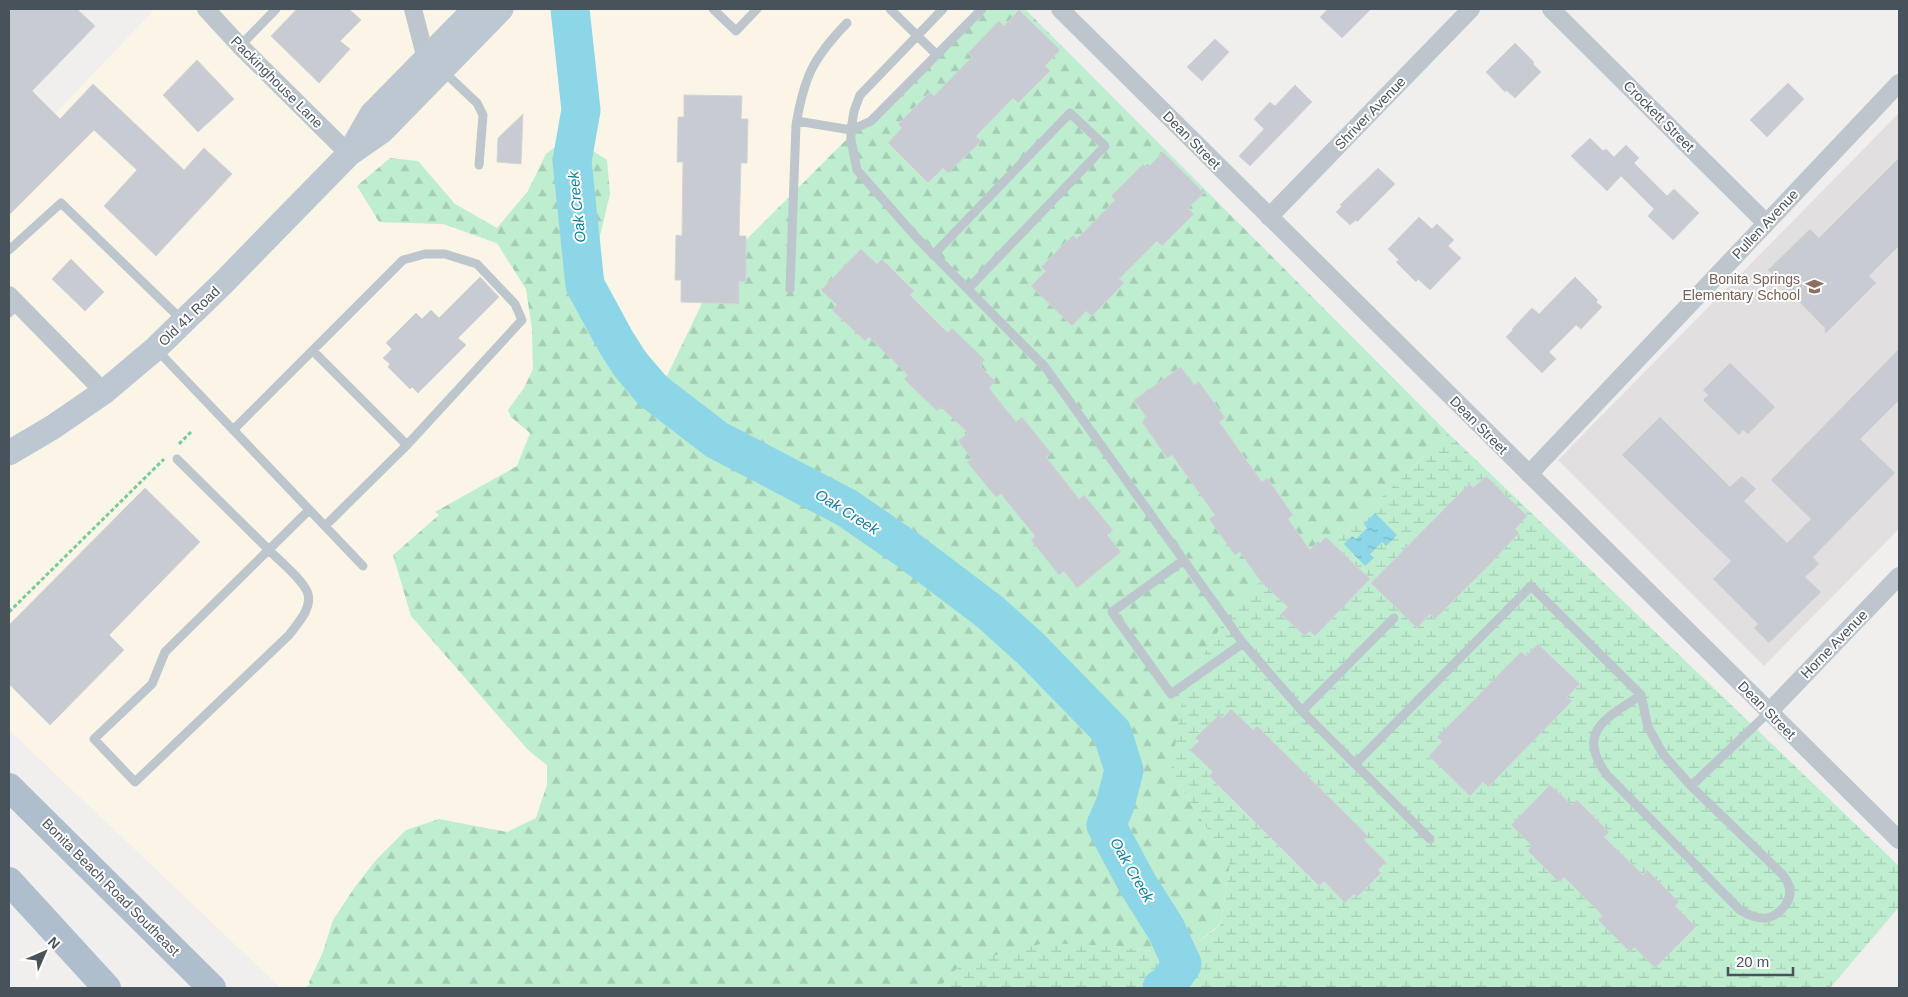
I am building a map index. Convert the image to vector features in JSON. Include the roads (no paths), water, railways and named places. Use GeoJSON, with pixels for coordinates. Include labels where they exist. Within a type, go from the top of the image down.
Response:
{"type":"FeatureCollection","features":[{"type":"Feature","properties":{"kind":"main road","name":"Bonita Beach Road Southeast"},"geometry":{"type":"LineString","coordinates":[[9,787],[212,988]]}},
{"type":"Feature","properties":{"kind":"main road"},"geometry":{"type":"LineString","coordinates":[[9,881],[107,988]]}},
{"type":"Feature","properties":{"kind":"street","name":"Packinghouse Lane"},"geometry":{"type":"LineString","coordinates":[[206,9],[240,46],[349,154]]}},
{"type":"Feature","properties":{"kind":"street"},"geometry":{"type":"LineString","coordinates":[[413,9],[434,64]]}},
{"type":"Feature","properties":{"kind":"street","name":"Old 41 Road"},"geometry":{"type":"LineString","coordinates":[[9,453],[53,427],[104,392],[155,349],[349,154],[382,131],[475,9]]}},
{"type":"Feature","properties":{"kind":"street","name":"Old 41 Road"},"geometry":{"type":"LineString","coordinates":[[434,64],[501,9]]}},
{"type":"Feature","properties":{"kind":"street","name":"Dean Street"},"geometry":{"type":"LineString","coordinates":[[1060,9],[1899,840]]}},
{"type":"Feature","properties":{"kind":"street","name":"Shriver Avenue"},"geometry":{"type":"LineString","coordinates":[[1269,217],[1471,9]]}},
{"type":"Feature","properties":{"kind":"street","name":"Crockett Street"},"geometry":{"type":"LineString","coordinates":[[1551,9],[1766,223]]}},
{"type":"Feature","properties":{"kind":"street","name":"Pullen Avenue"},"geometry":{"type":"LineString","coordinates":[[1528,474],[1899,83]]}},
{"type":"Feature","properties":{"kind":"street"},"geometry":{"type":"LineString","coordinates":[[12,304],[104,392]]}},
{"type":"Feature","properties":{"kind":"street","name":"Horne Avenue"},"geometry":{"type":"LineString","coordinates":[[1769,712],[1899,576]]}},
{"type":"Feature","properties":{"kind":"lane"},"geometry":{"type":"LineString","coordinates":[[240,46],[276,9]]}},
{"type":"Feature","properties":{"kind":"lane"},"geometry":{"type":"LineString","coordinates":[[713,9],[736,31],[757,9]]}},
{"type":"Feature","properties":{"kind":"lane"},"geometry":{"type":"LineString","coordinates":[[890,9],[937,55]]}},
{"type":"Feature","properties":{"kind":"lane"},"geometry":{"type":"LineString","coordinates":[[943,9],[860,95],[854,111],[850,140],[857,170],[933,255],[1045,367],[1243,643],[1302,711],[1430,839]]}},
{"type":"Feature","properties":{"kind":"lane"},"geometry":{"type":"LineString","coordinates":[[797,121],[851,130],[871,121],[982,9]]}},
{"type":"Feature","properties":{"kind":"lane"},"geometry":{"type":"LineString","coordinates":[[790,289],[797,121],[806,81],[812,66],[828,43],[847,23]]}},
{"type":"Feature","properties":{"kind":"lane"},"geometry":{"type":"LineString","coordinates":[[434,64],[477,103],[483,115],[479,165]]}},
{"type":"Feature","properties":{"kind":"lane"},"geometry":{"type":"LineString","coordinates":[[933,255],[1070,113],[1105,146],[968,289]]}},
{"type":"Feature","properties":{"kind":"lane"},"geometry":{"type":"LineString","coordinates":[[9,250],[61,203],[183,322]]}},
{"type":"Feature","properties":{"kind":"lane"},"geometry":{"type":"LineString","coordinates":[[233,430],[403,260],[425,254],[445,254],[477,264],[515,304],[522,320],[407,445],[325,526]]}},
{"type":"Feature","properties":{"kind":"lane"},"geometry":{"type":"LineString","coordinates":[[155,349],[363,566]]}},
{"type":"Feature","properties":{"kind":"lane"},"geometry":{"type":"LineString","coordinates":[[313,351],[407,445]]}},
{"type":"Feature","properties":{"kind":"lane"},"geometry":{"type":"LineString","coordinates":[[174,455],[268,549],[302,583],[308,594],[308,605],[289,635],[135,782],[94,739],[152,684],[165,652],[268,549],[309,510]]}},
{"type":"Feature","properties":{"kind":"lane"},"geometry":{"type":"LineString","coordinates":[[1184,560],[1112,612],[1171,694],[1243,643]]}},
{"type":"Feature","properties":{"kind":"lane"},"geometry":{"type":"LineString","coordinates":[[1355,764],[1531,586],[1641,695],[1648,727],[1663,754],[1692,786],[1783,875],[1791,891],[1790,899],[1776,915],[1769,918],[1754,917],[1740,910],[1600,766],[1593,743],[1597,731],[1602,723],[1641,695]]}},
{"type":"Feature","properties":{"kind":"lane"},"geometry":{"type":"LineString","coordinates":[[1302,711],[1394,618]]}},
{"type":"Feature","properties":{"kind":"lane"},"geometry":{"type":"LineString","coordinates":[[1692,786],[1769,712]]}},
{"type":"Feature","properties":{"kind":"water"},"geometry":{"type":"Polygon","coordinates":[[[1375,513],[1397,535],[1386,546],[1382,542],[1370,554],[1374,558],[1365,566],[1344,544],[1352,536],[1356,539],[1367,528],[1364,524],[1375,513]]]}},
{"type":"Feature","properties":{"kind":"waterway","name":"Oak Creek"},"geometry":{"type":"LineString","coordinates":[[570,9],[581,110],[572,161],[585,285],[616,342],[630,364],[653,391],[717,440],[847,508],[908,550],[990,612],[1031,649],[1112,732],[1124,770],[1115,805],[1106,825],[1137,883],[1166,929],[1182,964],[1167,986],[1162,988]]}},
{"type":"Feature","properties":{"kind":"place","name":"Bonita Springs Elementary School"},"geometry":{"type":"Point","coordinates":[1814,287]}}]}
